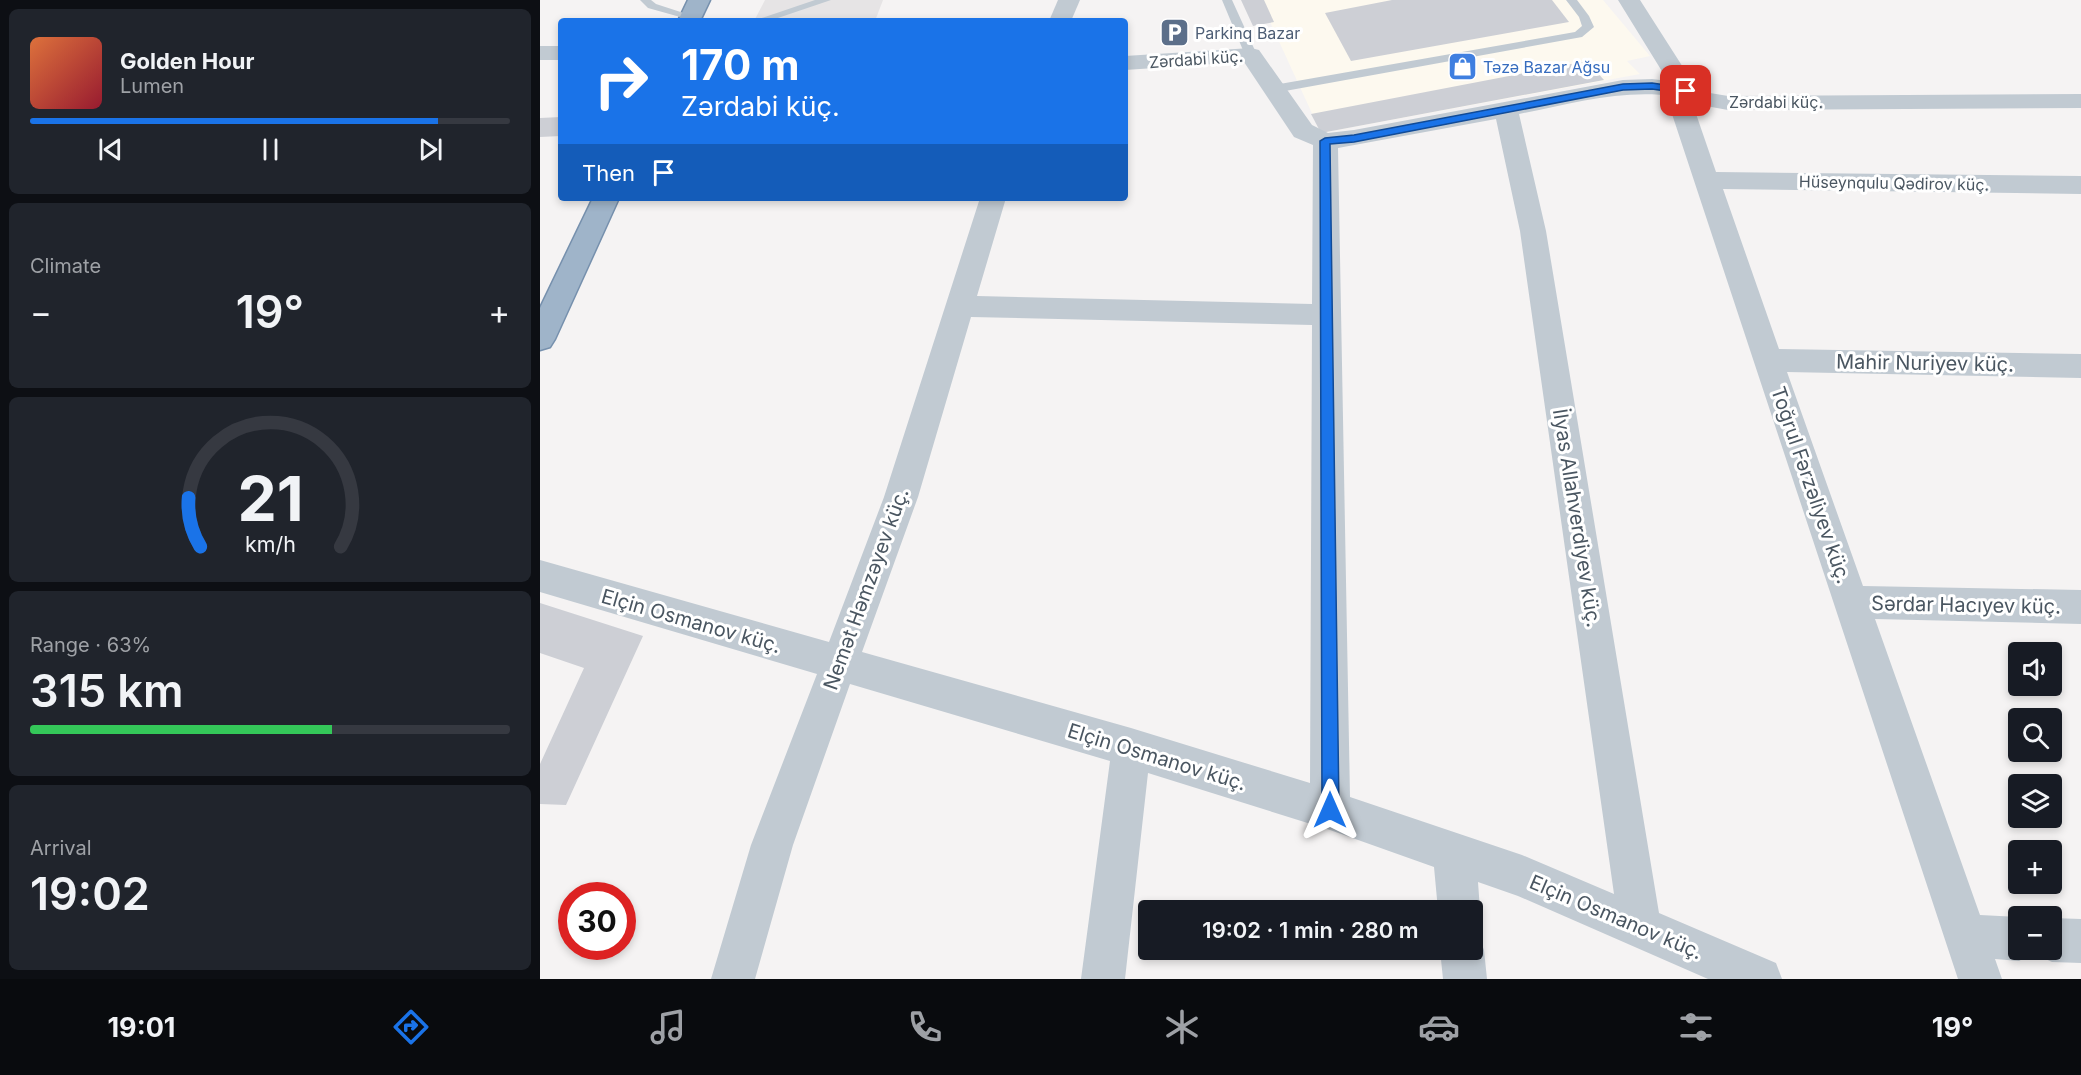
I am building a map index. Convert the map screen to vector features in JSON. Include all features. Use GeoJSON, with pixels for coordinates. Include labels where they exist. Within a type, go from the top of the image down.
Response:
{"type":"FeatureCollection","features":[{"type":"Feature","properties":{"kind":"highway"},"geometry":{"type":"LineString","coordinates":[[540,339],[550,298],[604,201]]}},
{"type":"Feature","properties":{"kind":"street"},"geometry":{"type":"LineString","coordinates":[[1061,18],[1069,0]]}},
{"type":"Feature","properties":{"kind":"street"},"geometry":{"type":"LineString","coordinates":[[1629,0],[1686,91]]}},
{"type":"Feature","properties":{"kind":"street"},"geometry":{"type":"LineString","coordinates":[[540,53],[558,53]]}},
{"type":"Feature","properties":{"kind":"street","name":"Zərdabi küç."},"geometry":{"type":"LineString","coordinates":[[1128,63],[1251,55],[1303,131],[1325,141],[1354,138],[1623,87],[1652,86],[1686,91],[1704,99],[1728,103],[2081,101]]}},
{"type":"Feature","properties":{"kind":"street","name":"Toğrul Fərzəliyev küç."},"geometry":{"type":"LineString","coordinates":[[1686,91],[1682,108],[1980,979]]}},
{"type":"Feature","properties":{"kind":"street","name":"İlyas Allahverdiyev küç."},"geometry":{"type":"LineString","coordinates":[[1506,110],[1533,231],[1640,927]]}},
{"type":"Feature","properties":{"kind":"street"},"geometry":{"type":"LineString","coordinates":[[1325,141],[1330,810]]}},
{"type":"Feature","properties":{"kind":"street","name":"Hüseynqulu Qədirov küç."},"geometry":{"type":"LineString","coordinates":[[1707,180],[2081,185]]}},
{"type":"Feature","properties":{"kind":"street","name":"Nemət Həmzəyev küç."},"geometry":{"type":"LineString","coordinates":[[733,979],[772,845],[901,497],[992,201]]}},
{"type":"Feature","properties":{"kind":"street"},"geometry":{"type":"LineString","coordinates":[[960,306],[1327,315]]}},
{"type":"Feature","properties":{"kind":"street","name":"Mahir Nuriyev küç."},"geometry":{"type":"LineString","coordinates":[[1768,360],[2081,366]]}},
{"type":"Feature","properties":{"kind":"street","name":"Elçin Osmanov küç."},"geometry":{"type":"LineString","coordinates":[[540,576],[1131,748],[1330,810],[1521,876],[1760,979]]}},
{"type":"Feature","properties":{"kind":"street","name":"Sərdar Hacıyev küç."},"geometry":{"type":"LineString","coordinates":[[1851,602],[2081,607]]}},
{"type":"Feature","properties":{"kind":"street"},"geometry":{"type":"LineString","coordinates":[[1103,979],[1131,748]]}},
{"type":"Feature","properties":{"kind":"street"},"geometry":{"type":"LineString","coordinates":[[1454,852],[1458,900]]}},
{"type":"Feature","properties":{"kind":"street"},"geometry":{"type":"LineString","coordinates":[[1965,936],[2008,938]]}},
{"type":"Feature","properties":{"kind":"street"},"geometry":{"type":"LineString","coordinates":[[2062,940],[2081,941]]}},
{"type":"Feature","properties":{"kind":"street"},"geometry":{"type":"LineString","coordinates":[[1463,960],[1465,979]]}},
{"type":"Feature","properties":{"kind":"lane"},"geometry":{"type":"LineString","coordinates":[[645,0],[652,6],[693,12]]}},
{"type":"Feature","properties":{"kind":"lane"},"geometry":{"type":"LineString","coordinates":[[768,18],[826,0]]}},
{"type":"Feature","properties":{"kind":"lane"},"geometry":{"type":"LineString","coordinates":[[1227,0],[1251,55]]}},
{"type":"Feature","properties":{"kind":"lane"},"geometry":{"type":"LineString","coordinates":[[1275,89],[1578,35],[1588,27],[1584,16],[1571,0]]}},
{"type":"Feature","properties":{"kind":"shaded area"},"geometry":{"type":"Polygon","coordinates":[[[765,0],[883,0],[876,18],[756,18],[765,0]]]}},
{"type":"Feature","properties":{"kind":"shaded area","name":"Təzə Bazar Ağsu"},"geometry":{"type":"Polygon","coordinates":[[[1260,0],[1603,0],[1650,56],[1627,61],[1640,74],[1321,133],[1260,0]]]}},
{"type":"Feature","properties":{"kind":"building"},"geometry":{"type":"Polygon","coordinates":[[[1241,0],[1264,0],[1274,22],[1253,26],[1241,0]]]}},
{"type":"Feature","properties":{"kind":"building"},"geometry":{"type":"Polygon","coordinates":[[[1392,0],[1552,0],[1569,22],[1351,61],[1325,13],[1392,0]]]}},
{"type":"Feature","properties":{"kind":"building"},"geometry":{"type":"Polygon","coordinates":[[[1587,61],[1604,80],[1321,133],[1311,114],[1587,61]]]}},
{"type":"Feature","properties":{"kind":"building"},"geometry":{"type":"Polygon","coordinates":[[[558,117],[558,136],[540,137],[540,118],[558,117]]]}},
{"type":"Feature","properties":{"kind":"building"},"geometry":{"type":"Polygon","coordinates":[[[540,603],[643,636],[566,805],[540,804],[540,764],[584,668],[540,653],[540,603]]]}},
{"type":"Feature","properties":{"kind":"place","name":"Parkinq Bazar"},"geometry":{"type":"Point","coordinates":[1174,33]}},
{"type":"Feature","properties":{"kind":"place","name":"Təzə Bazar Ağsu"},"geometry":{"type":"Point","coordinates":[1462,67]}},
{"type":"Feature","properties":{"kind":"route"},"geometry":{"type":"LineString","coordinates":[[1330,810],[1325,141],[1354,138],[1623,87],[1652,86],[1686,91]]}}]}
